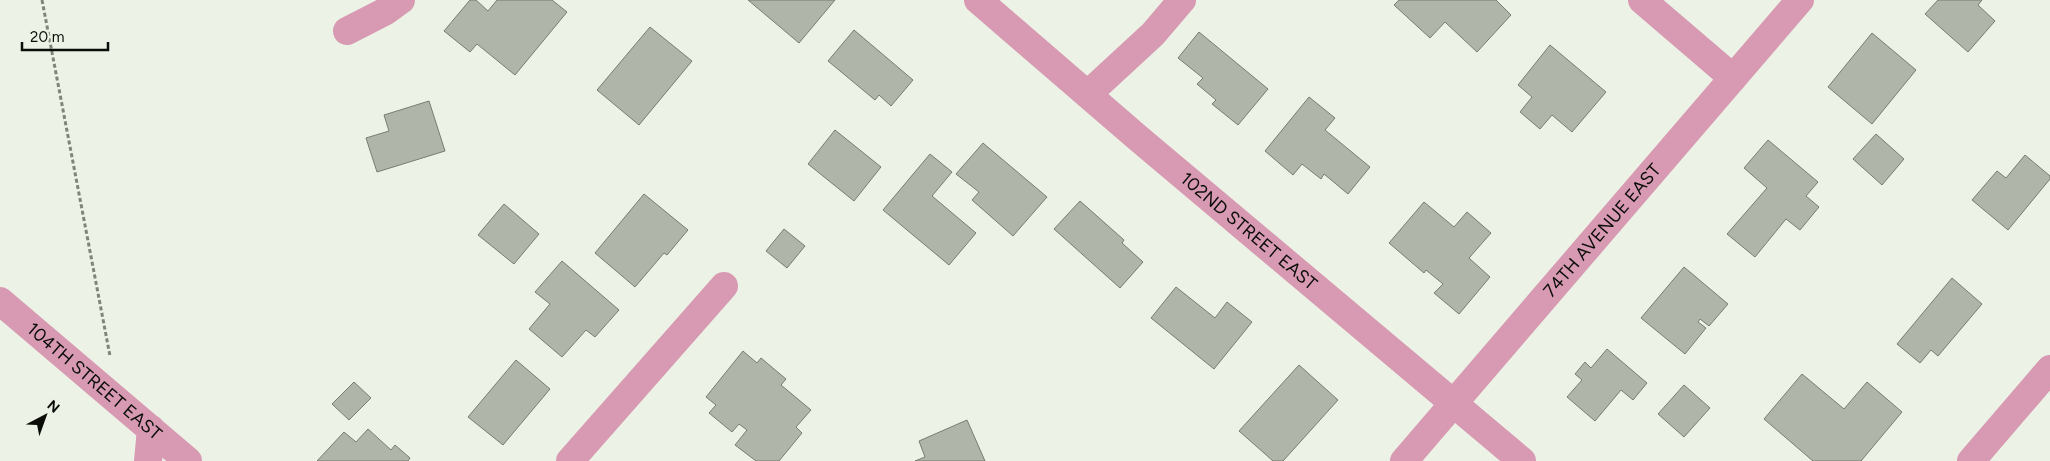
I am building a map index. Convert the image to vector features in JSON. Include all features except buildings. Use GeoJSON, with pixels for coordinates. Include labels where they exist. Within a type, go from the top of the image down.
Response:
{"type":"FeatureCollection","features":[{"type":"Feature","properties":{"kind":"street"},"geometry":{"type":"LineString","coordinates":[[347,31],[386,11],[402,0]]}},
{"type":"Feature","properties":{"kind":"street","name":"102ND STREET EAST"},"geometry":{"type":"LineString","coordinates":[[978,0],[1522,461]]}},
{"type":"Feature","properties":{"kind":"street"},"geometry":{"type":"LineString","coordinates":[[1088,94],[1153,34],[1182,0]]}},
{"type":"Feature","properties":{"kind":"street"},"geometry":{"type":"LineString","coordinates":[[1642,0],[1734,78]]}},
{"type":"Feature","properties":{"kind":"street","name":"74TH AVENUE EAST"},"geometry":{"type":"LineString","coordinates":[[1404,461],[1800,0]]}},
{"type":"Feature","properties":{"kind":"street"},"geometry":{"type":"LineString","coordinates":[[570,461],[724,286]]}},
{"type":"Feature","properties":{"kind":"street","name":"104TH STREET EAST"},"geometry":{"type":"LineString","coordinates":[[0,301],[188,461]]}},
{"type":"Feature","properties":{"kind":"street"},"geometry":{"type":"LineString","coordinates":[[1971,461],[2050,369]]}},
{"type":"Feature","properties":{"kind":"street"},"geometry":{"type":"LineString","coordinates":[[148,461],[151,429]]}},
{"type":"Feature","properties":{"kind":"path"},"geometry":{"type":"LineString","coordinates":[[42,0],[119,402]]}}]}
